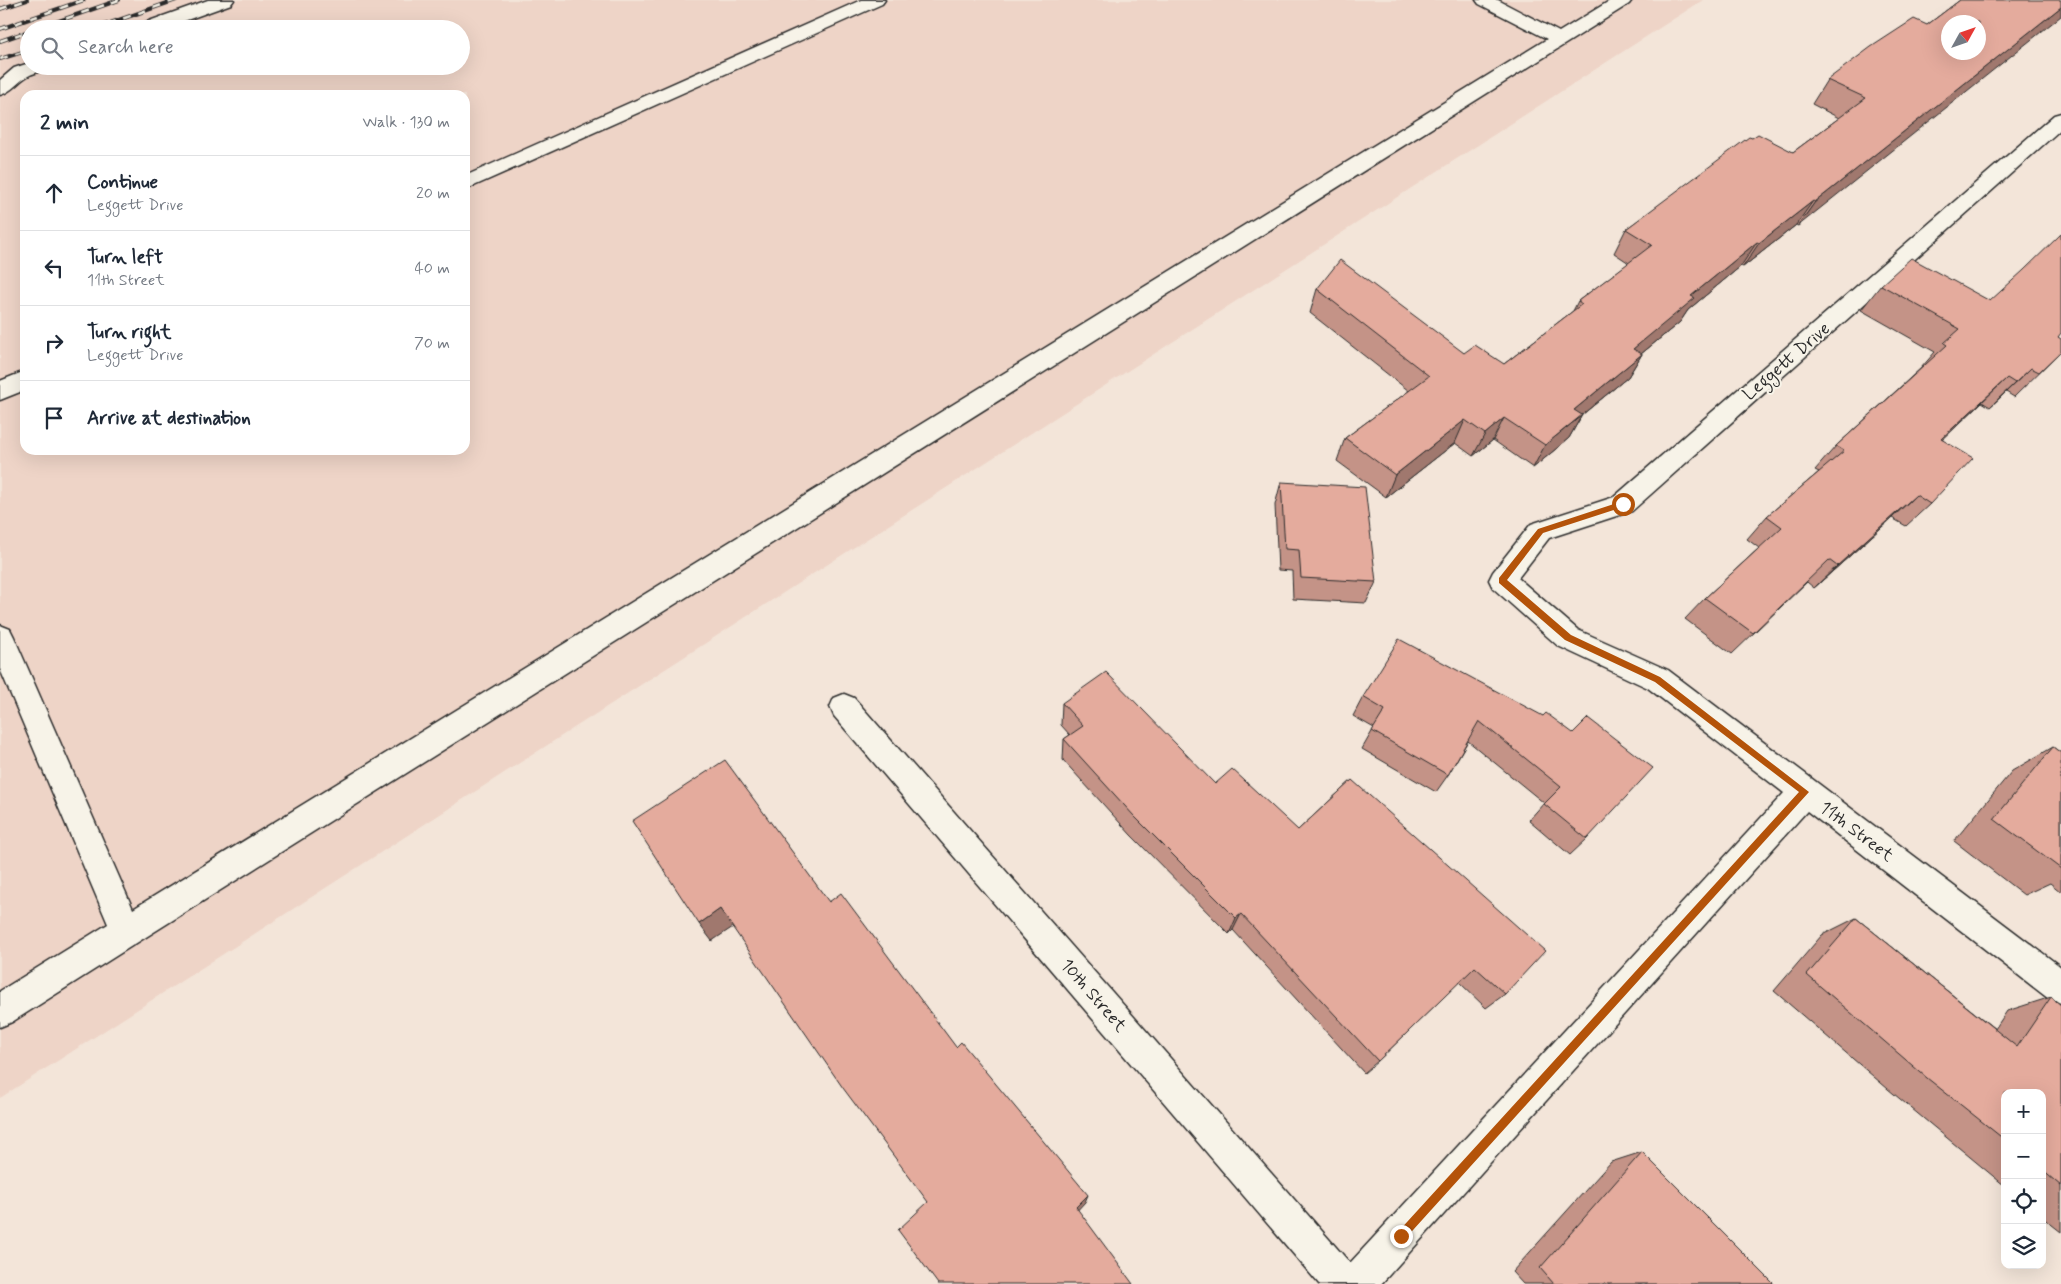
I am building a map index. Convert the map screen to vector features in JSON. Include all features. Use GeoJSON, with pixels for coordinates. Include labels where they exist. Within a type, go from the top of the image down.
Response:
{"type":"FeatureCollection","features":[{"type":"Feature","properties":{"kind":"street"},"geometry":{"type":"LineString","coordinates":[[169,20],[225,0]]}},
{"type":"Feature","properties":{"kind":"street"},"geometry":{"type":"LineString","coordinates":[[470,182],[876,0]]}},
{"type":"Feature","properties":{"kind":"street"},"geometry":{"type":"LineString","coordinates":[[1485,0],[1560,39]]}},
{"type":"Feature","properties":{"kind":"street"},"geometry":{"type":"LineString","coordinates":[[0,1010],[1623,0]]}},
{"type":"Feature","properties":{"kind":"street"},"geometry":{"type":"LineString","coordinates":[[0,89],[20,73]]}},
{"type":"Feature","properties":{"kind":"street","name":"Leggett Drive"},"geometry":{"type":"LineString","coordinates":[[1502,580],[1540,531],[1623,504],[2061,119]]}},
{"type":"Feature","properties":{"kind":"street"},"geometry":{"type":"LineString","coordinates":[[0,391],[20,382]]}},
{"type":"Feature","properties":{"kind":"street","name":"11th Street"},"geometry":{"type":"LineString","coordinates":[[1502,580],[1568,638],[1658,680],[2061,987]]}},
{"type":"Feature","properties":{"kind":"street"},"geometry":{"type":"LineString","coordinates":[[0,636],[127,931]]}},
{"type":"Feature","properties":{"kind":"street","name":"10th Street"},"geometry":{"type":"LineString","coordinates":[[844,707],[1343,1284]]}},
{"type":"Feature","properties":{"kind":"street"},"geometry":{"type":"LineString","coordinates":[[1356,1284],[1805,792]]}},
{"type":"Feature","properties":{"kind":"shaded area"},"geometry":{"type":"Polygon","coordinates":[[[0,0],[1703,0],[0,1098],[0,0]]]}},
{"type":"Feature","properties":{"kind":"building"},"geometry":{"type":"Polygon","coordinates":[[[1960,0],[2061,0],[2061,7],[1815,202],[1813,201],[1759,243],[1757,242],[1691,296],[1695,298],[1633,349],[1642,354],[1574,410],[1582,415],[1545,445],[1504,418],[1485,434],[1465,420],[1395,475],[1345,438],[1429,376],[1317,289],[1340,260],[1464,353],[1475,345],[1504,364],[1582,304],[1578,301],[1652,245],[1626,229],[1749,137],[1752,138],[1758,134],[1793,152],[1866,98],[1827,80],[1871,47],[1914,19],[1927,25],[1960,0]]]}},
{"type":"Feature","properties":{"kind":"building"},"geometry":{"type":"Polygon","coordinates":[[[2061,234],[2061,333],[2058,337],[2061,339],[2061,351],[2039,372],[2031,368],[2015,383],[2007,378],[1941,439],[1973,458],[1930,504],[1916,495],[1837,566],[1829,560],[1753,633],[1705,598],[1782,527],[1767,516],[1844,451],[1836,446],[1947,345],[1944,343],[1960,329],[1881,285],[1911,258],[1990,301],[2061,234]]]}},
{"type":"Feature","properties":{"kind":"building"},"geometry":{"type":"Polygon","coordinates":[[[1281,482],[1365,487],[1376,582],[1301,578],[1299,550],[1285,549],[1281,482]]]}},
{"type":"Feature","properties":{"kind":"building"},"geometry":{"type":"Polygon","coordinates":[[[1399,639],[1543,716],[1546,713],[1573,733],[1588,718],[1653,768],[1587,839],[1544,804],[1561,787],[1479,721],[1448,775],[1372,731],[1385,710],[1363,697],[1399,639]]]}},
{"type":"Feature","properties":{"kind":"building"},"geometry":{"type":"Polygon","coordinates":[[[1106,672],[1215,784],[1232,769],[1298,830],[1352,780],[1545,951],[1505,994],[1475,967],[1378,1061],[1241,914],[1236,918],[1134,816],[1064,739],[1083,726],[1062,703],[1106,672]]]}},
{"type":"Feature","properties":{"kind":"building"},"geometry":{"type":"Polygon","coordinates":[[[2053,747],[2061,753],[2061,869],[1994,819],[2053,747]]]}},
{"type":"Feature","properties":{"kind":"building"},"geometry":{"type":"Polygon","coordinates":[[[725,760],[829,902],[841,893],[956,1047],[961,1042],[1088,1195],[1076,1207],[1133,1284],[938,1284],[898,1230],[928,1202],[843,1088],[720,909],[699,924],[632,821],[725,760]]]}},
{"type":"Feature","properties":{"kind":"building"},"geometry":{"type":"Polygon","coordinates":[[[1856,918],[2017,1047],[2051,997],[2061,1005],[2061,1186],[2046,1173],[2046,1089],[2001,1089],[2001,1137],[1927,1078],[1807,975],[1856,918]]]}},
{"type":"Feature","properties":{"kind":"building"},"geometry":{"type":"Polygon","coordinates":[[[1642,1152],[1774,1284],[1554,1284],[1540,1268],[1642,1152]]]}},
{"type":"Feature","properties":{"kind":"railway"},"geometry":{"type":"LineString","coordinates":[[0,9],[27,0]]}},
{"type":"Feature","properties":{"kind":"railway"},"geometry":{"type":"LineString","coordinates":[[26,20],[84,0]]}},
{"type":"Feature","properties":{"kind":"railway"},"geometry":{"type":"LineString","coordinates":[[62,20],[119,0]]}},
{"type":"Feature","properties":{"kind":"railway"},"geometry":{"type":"LineString","coordinates":[[119,20],[176,0]]}},
{"type":"Feature","properties":{"kind":"railway"},"geometry":{"type":"LineString","coordinates":[[0,29],[20,22]]}},
{"type":"Feature","properties":{"kind":"railway"},"geometry":{"type":"LineString","coordinates":[[0,41],[20,34]]}},
{"type":"Feature","properties":{"kind":"railway"},"geometry":{"type":"LineString","coordinates":[[0,59],[20,53]]}},
{"type":"Feature","properties":{"kind":"route"},"geometry":{"type":"LineString","coordinates":[[1401,1236],[1805,792],[1658,680],[1568,638],[1502,580],[1540,531],[1623,504]]}}]}
